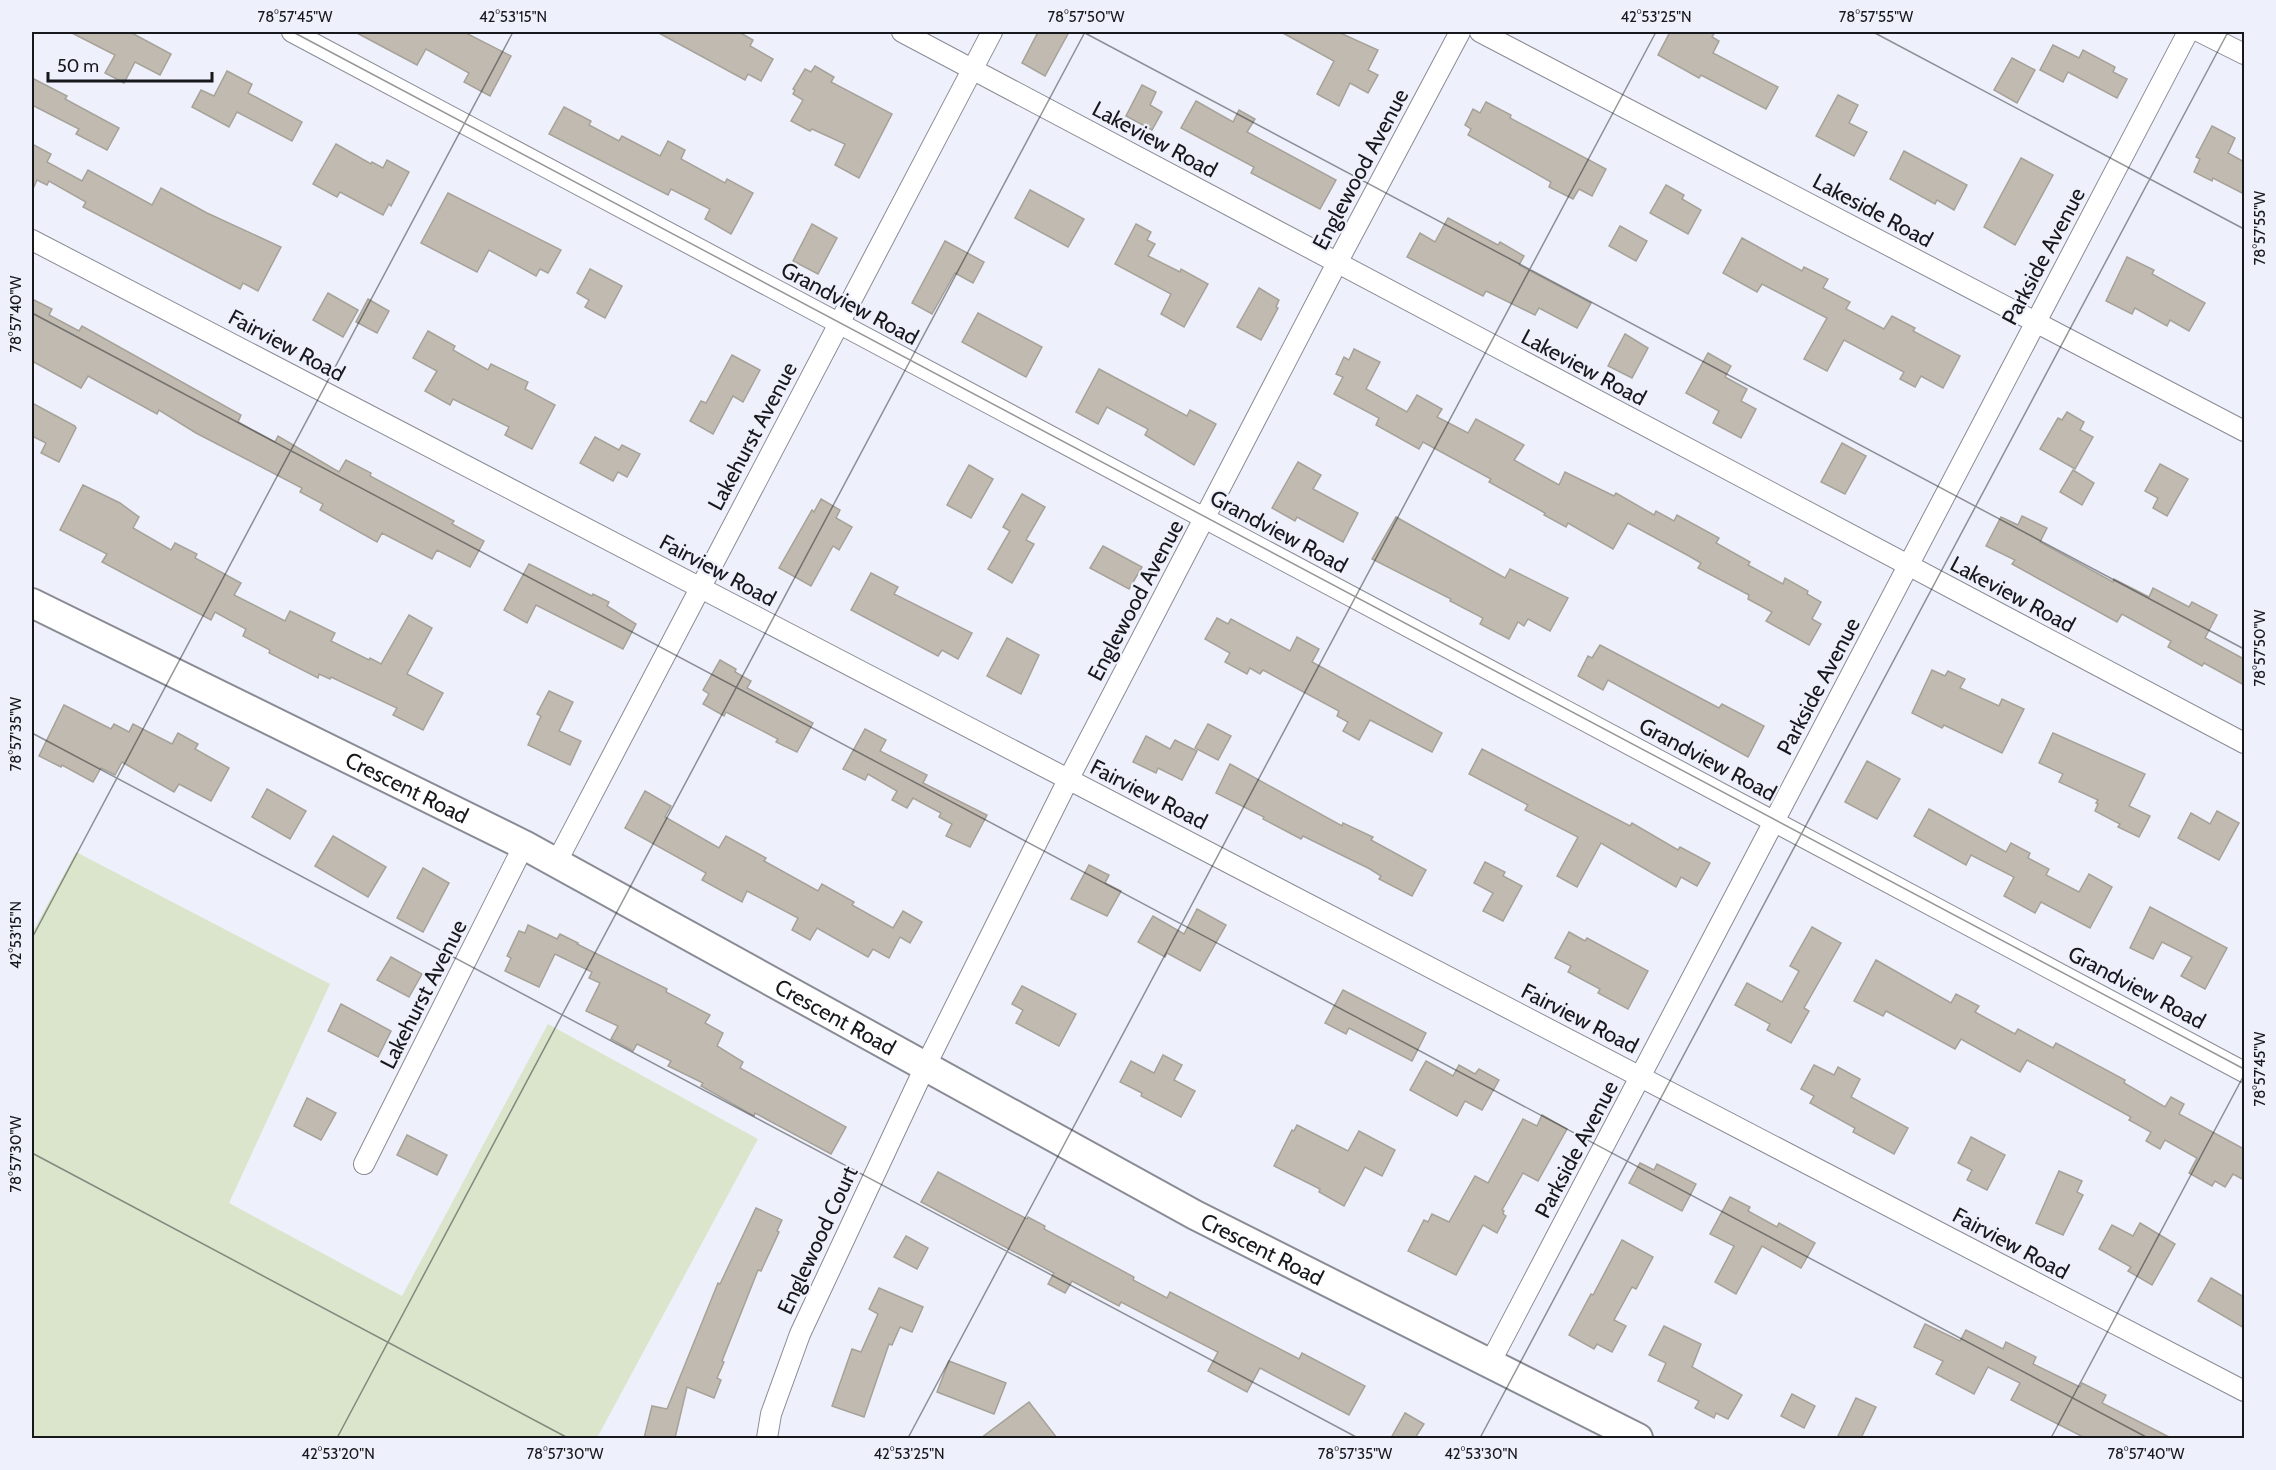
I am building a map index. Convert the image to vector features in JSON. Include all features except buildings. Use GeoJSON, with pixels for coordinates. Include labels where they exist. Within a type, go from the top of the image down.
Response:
{"type":"FeatureCollection","features":[{"type":"Feature","properties":{"kind":"street","name":"Grandview Road"},"geometry":{"type":"LineString","coordinates":[[292,32],[2244,1072]]}},
{"type":"Feature","properties":{"kind":"street","name":"Lakeview Road"},"geometry":{"type":"LineString","coordinates":[[902,32],[2244,743]]}},
{"type":"Feature","properties":{"kind":"street","name":"Lakehurst Avenue"},"geometry":{"type":"LineString","coordinates":[[556,863],[837,323],[992,32]]}},
{"type":"Feature","properties":{"kind":"street","name":"Englewood Avenue"},"geometry":{"type":"LineString","coordinates":[[926,1067],[1068,780],[1460,32]]}},
{"type":"Feature","properties":{"kind":"street","name":"Lakeside Road"},"geometry":{"type":"LineString","coordinates":[[1480,32],[2244,431]]}},
{"type":"Feature","properties":{"kind":"street","name":"Parkside Avenue"},"geometry":{"type":"LineString","coordinates":[[1490,1363],[2188,32]]}},
{"type":"Feature","properties":{"kind":"street"},"geometry":{"type":"LineString","coordinates":[[2200,32],[2244,54]]}},
{"type":"Feature","properties":{"kind":"street","name":"Fairview Road"},"geometry":{"type":"LineString","coordinates":[[32,240],[2244,1391]]}},
{"type":"Feature","properties":{"kind":"street","name":"Crescent Road"},"geometry":{"type":"LineString","coordinates":[[32,603],[524,845],[1195,1215],[1638,1438]]}},
{"type":"Feature","properties":{"kind":"street","name":"Lakehurst Avenue"},"geometry":{"type":"LineString","coordinates":[[364,1164],[524,845]]}},
{"type":"Feature","properties":{"kind":"street","name":"Englewood Court"},"geometry":{"type":"LineString","coordinates":[[767,1438],[771,1414],[800,1334],[926,1067]]}},
{"type":"Feature","properties":{"kind":"green space"},"geometry":{"type":"Polygon","coordinates":[[[76,852],[330,984],[229,1203],[402,1296],[548,1024],[758,1139],[597,1438],[32,1438],[32,933],[76,852]]]}}]}
